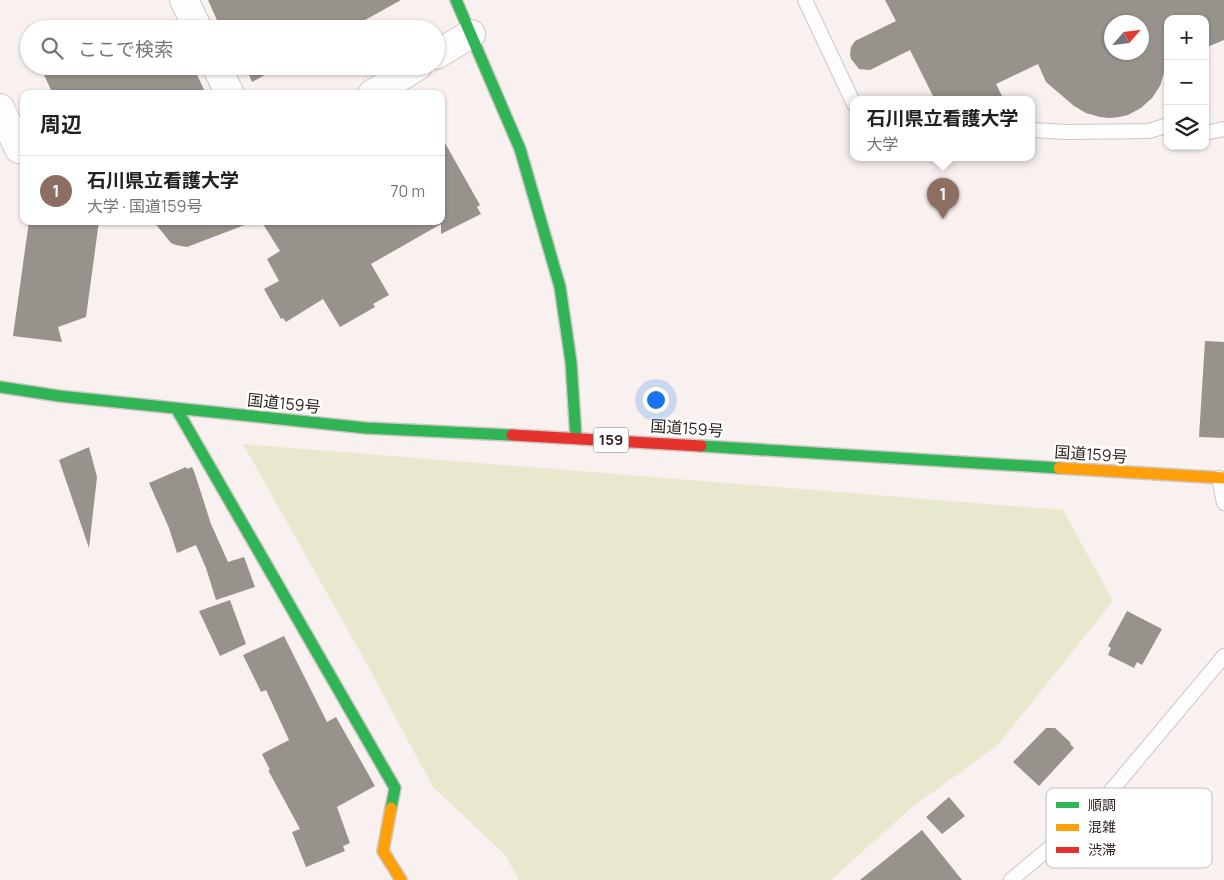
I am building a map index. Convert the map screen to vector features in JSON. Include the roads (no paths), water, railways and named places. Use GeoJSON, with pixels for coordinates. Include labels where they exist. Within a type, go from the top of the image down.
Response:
{"type":"FeatureCollection","features":[{"type":"Feature","properties":{"kind":"main road"},"geometry":{"type":"LineString","coordinates":[[456,0],[520,149],[560,287],[571,362],[576,438]]}},
{"type":"Feature","properties":{"kind":"main road","name":"国道159号"},"geometry":{"type":"LineString","coordinates":[[0,387],[59,396],[366,428],[576,438],[1222,478]]}},
{"type":"Feature","properties":{"kind":"main road"},"geometry":{"type":"LineString","coordinates":[[176,408],[395,788],[384,852],[401,880]]}},
{"type":"Feature","properties":{"kind":"street"},"geometry":{"type":"LineString","coordinates":[[184,0],[194,20]]}},
{"type":"Feature","properties":{"kind":"street"},"geometry":{"type":"LineString","coordinates":[[445,50],[471,34]]}},
{"type":"Feature","properties":{"kind":"street"},"geometry":{"type":"LineString","coordinates":[[220,75],[228,90]]}},
{"type":"Feature","properties":{"kind":"street"},"geometry":{"type":"LineString","coordinates":[[379,90],[403,75]]}},
{"type":"Feature","properties":{"kind":"street"},"geometry":{"type":"LineString","coordinates":[[0,108],[14,148]]}},
{"type":"Feature","properties":{"kind":"lane"},"geometry":{"type":"LineString","coordinates":[[805,0],[850,96]]}},
{"type":"Feature","properties":{"kind":"lane"},"geometry":{"type":"LineString","coordinates":[[1035,130],[1067,132],[1149,131],[1164,126]]}},
{"type":"Feature","properties":{"kind":"lane"},"geometry":{"type":"LineString","coordinates":[[1209,132],[1224,129]]}},
{"type":"Feature","properties":{"kind":"lane"},"geometry":{"type":"LineString","coordinates":[[1222,478],[1224,503]]}},
{"type":"Feature","properties":{"kind":"lane"},"geometry":{"type":"LineString","coordinates":[[1113,788],[1224,656]]}},
{"type":"Feature","properties":{"kind":"lane"},"geometry":{"type":"LineString","coordinates":[[1011,880],[1046,851]]}},
{"type":"Feature","properties":{"kind":"place","name":"石川県立看護大学"},"geometry":{"type":"Point","coordinates":[943,219]}}]}
